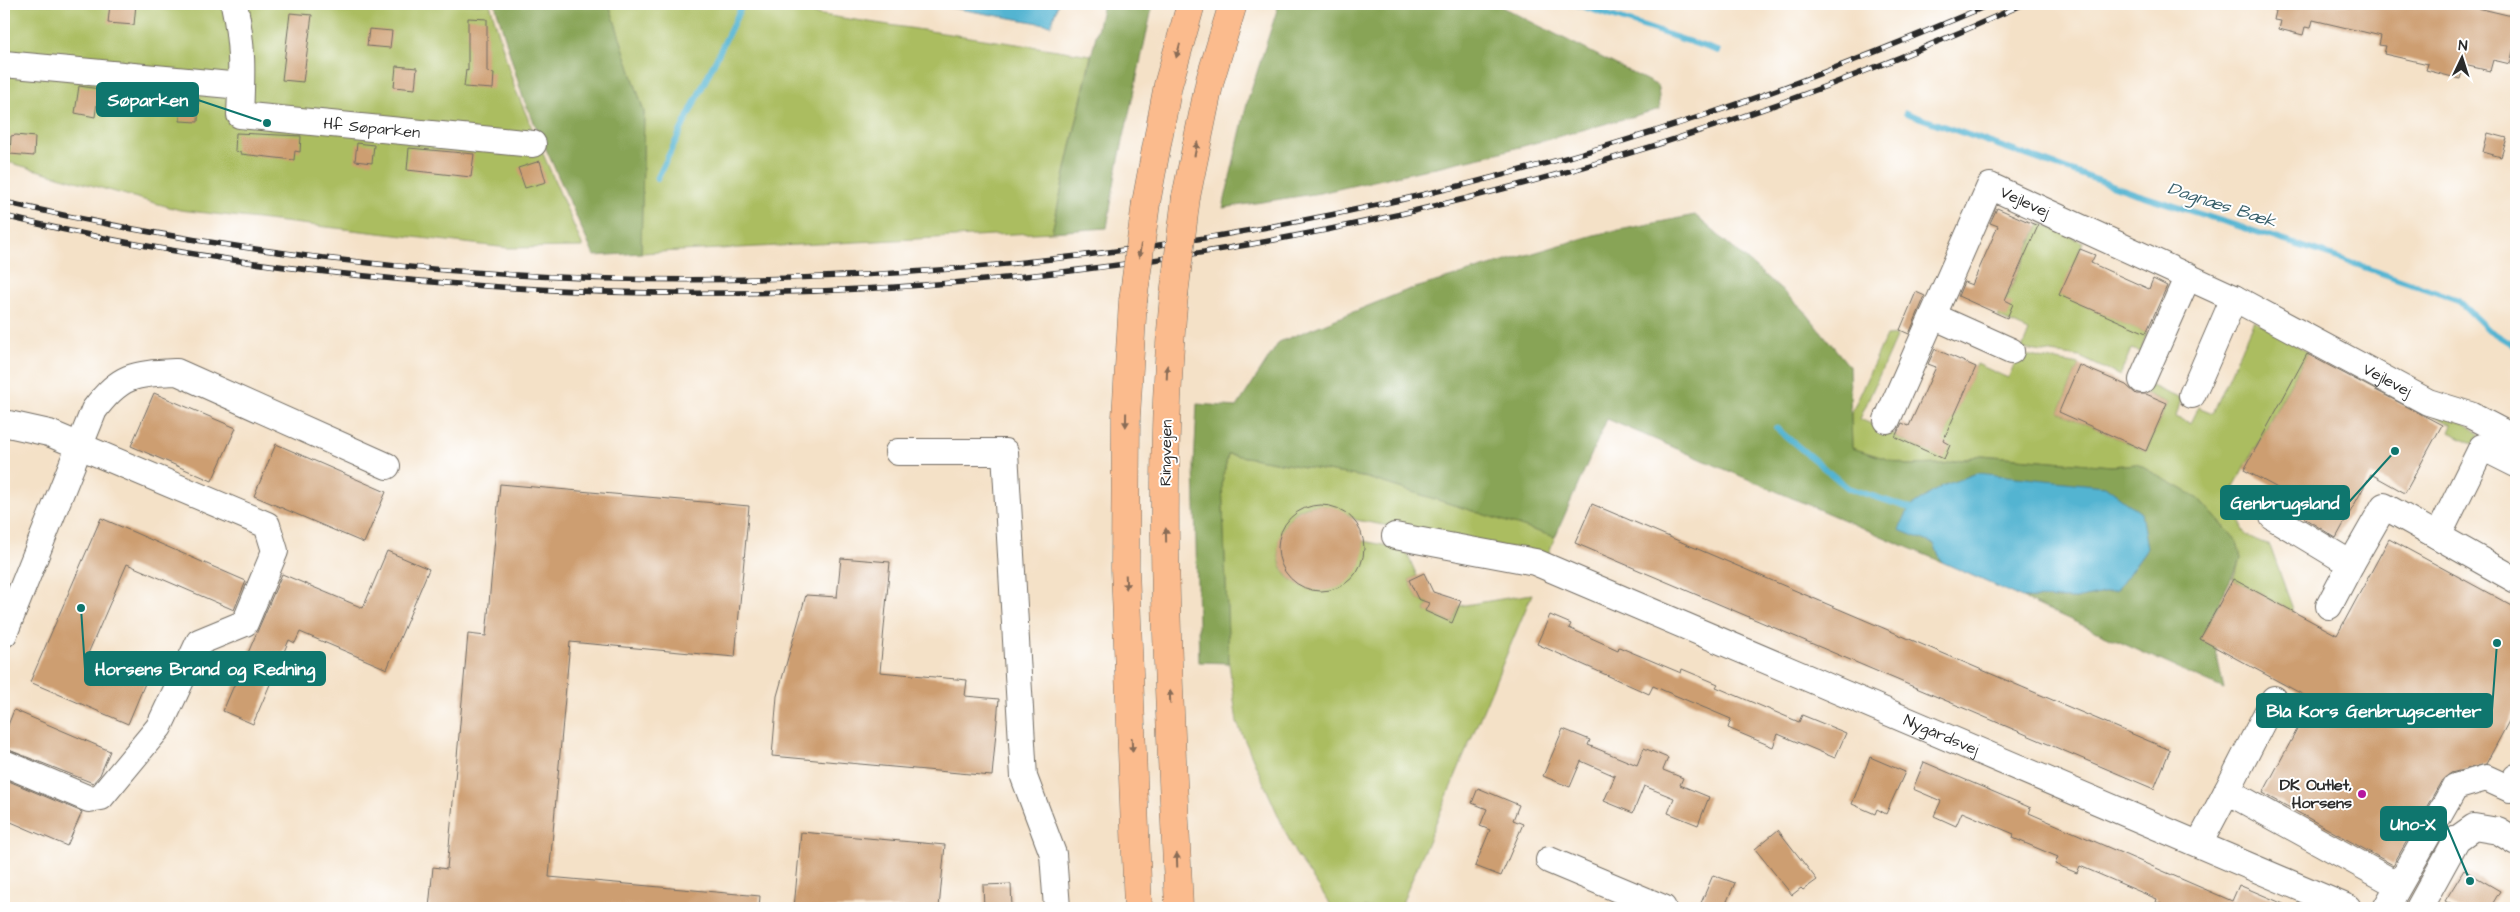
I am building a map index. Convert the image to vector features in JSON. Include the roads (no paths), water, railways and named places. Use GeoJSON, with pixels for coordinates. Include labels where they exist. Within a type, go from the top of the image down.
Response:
{"type":"FeatureCollection","features":[{"type":"Feature","properties":{"kind":"main road"},"geometry":{"type":"LineString","coordinates":[[1138,908],[1125,568],[1126,417],[1133,301],[1146,203],[1168,86],[1190,4]]}},
{"type":"Feature","properties":{"kind":"main road","name":"Ringvejen"},"geometry":{"type":"LineString","coordinates":[[1178,908],[1169,675],[1165,472],[1167,365],[1186,197],[1210,80],[1232,4]]}},
{"type":"Feature","properties":{"kind":"street","name":"Hf Søparken"},"geometry":{"type":"LineString","coordinates":[[234,4],[241,36],[240,115],[533,144]]}},
{"type":"Feature","properties":{"kind":"street"},"geometry":{"type":"LineString","coordinates":[[4,64],[241,86]]}},
{"type":"Feature","properties":{"kind":"street","name":"Vejlevej"},"geometry":{"type":"LineString","coordinates":[[1887,420],[1933,316],[1980,181],[2234,298],[2428,402],[2470,415],[2516,439]]}},
{"type":"Feature","properties":{"kind":"street"},"geometry":{"type":"LineString","coordinates":[[2142,380],[2188,276]]}},
{"type":"Feature","properties":{"kind":"street"},"geometry":{"type":"LineString","coordinates":[[2192,395],[2234,298]]}},
{"type":"Feature","properties":{"kind":"street"},"geometry":{"type":"LineString","coordinates":[[1933,316],[2012,351]]}},
{"type":"Feature","properties":{"kind":"street"},"geometry":{"type":"LineString","coordinates":[[4,634],[94,410],[110,388],[139,374],[177,372],[387,466]]}},
{"type":"Feature","properties":{"kind":"street"},"geometry":{"type":"LineString","coordinates":[[4,423],[49,433],[267,525],[275,551],[245,623],[199,642],[159,727],[101,797],[89,799],[4,763]]}},
{"type":"Feature","properties":{"kind":"street"},"geometry":{"type":"LineString","coordinates":[[2438,536],[2482,447],[2516,464]]}},
{"type":"Feature","properties":{"kind":"street"},"geometry":{"type":"LineString","coordinates":[[898,452],[1005,452],[1024,777],[1045,827],[1053,854],[1057,908]]}},
{"type":"Feature","properties":{"kind":"street"},"geometry":{"type":"LineString","coordinates":[[2329,606],[2384,506],[2516,580]]}},
{"type":"Feature","properties":{"kind":"street"},"geometry":{"type":"LineString","coordinates":[[2274,517],[2351,564]]}},
{"type":"Feature","properties":{"kind":"street","name":"Nygårdsvej"},"geometry":{"type":"LineString","coordinates":[[1395,536],[1535,562],[2348,908]]}},
{"type":"Feature","properties":{"kind":"street"},"geometry":{"type":"LineString","coordinates":[[2199,844],[2274,699]]}},
{"type":"Feature","properties":{"kind":"street"},"geometry":{"type":"LineString","coordinates":[[2386,908],[2455,787],[2486,778],[2510,789],[2516,776]]}},
{"type":"Feature","properties":{"kind":"street"},"geometry":{"type":"LineString","coordinates":[[2227,791],[2398,884]]}},
{"type":"Feature","properties":{"kind":"street"},"geometry":{"type":"LineString","coordinates":[[2419,908],[2458,839],[2474,827],[2498,831],[2516,842]]}},
{"type":"Feature","properties":{"kind":"street"},"geometry":{"type":"LineString","coordinates":[[1549,860],[1663,908]]}},
{"type":"Feature","properties":{"kind":"water"},"geometry":{"type":"Polygon","coordinates":[[[930,4],[1058,4],[1051,25],[930,4]]]}},
{"type":"Feature","properties":{"kind":"water"},"geometry":{"type":"Polygon","coordinates":[[[1977,473],[2105,486],[2141,513],[2147,548],[2117,590],[2076,599],[2022,598],[1942,562],[1934,544],[1899,530],[1909,508],[1942,486],[1977,473]]]}},
{"type":"Feature","properties":{"kind":"waterway"},"geometry":{"type":"LineString","coordinates":[[657,179],[743,4]]}},
{"type":"Feature","properties":{"kind":"waterway","name":"Dagnæs Bæk"},"geometry":{"type":"LineString","coordinates":[[1575,4],[1718,51]]}},
{"type":"Feature","properties":{"kind":"waterway","name":"Dagnæs Bæk"},"geometry":{"type":"LineString","coordinates":[[1906,113],[2134,193],[2332,256],[2458,300],[2489,330],[2516,347]]}},
{"type":"Feature","properties":{"kind":"waterway"},"geometry":{"type":"LineString","coordinates":[[1776,428],[1848,488],[1909,508]]}},
{"type":"Feature","properties":{"kind":"railway"},"geometry":{"type":"LineString","coordinates":[[4,202],[216,243],[429,269],[645,279],[860,275],[1075,256],[1288,223],[1498,176],[1741,103],[1849,63],[1991,4]]}},
{"type":"Feature","properties":{"kind":"railway"},"geometry":{"type":"LineString","coordinates":[[4,216],[168,250],[334,273],[445,283],[648,293],[850,289],[1052,273],[1252,244],[1450,202],[1645,148],[1837,82],[2024,4]]}},
{"type":"Feature","properties":{"kind":"place","name":"Søparken"},"geometry":{"type":"Point","coordinates":[267,123]}},
{"type":"Feature","properties":{"kind":"place","name":"Genbrugsland"},"geometry":{"type":"Point","coordinates":[2395,451]}},
{"type":"Feature","properties":{"kind":"place","name":"Horsens Brand og Redning"},"geometry":{"type":"Point","coordinates":[81,608]}},
{"type":"Feature","properties":{"kind":"place","name":"Blå Kors Genbrugscenter"},"geometry":{"type":"Point","coordinates":[2497,643]}},
{"type":"Feature","properties":{"kind":"place","name":"DK Outlet, Horsens"},"geometry":{"type":"Point","coordinates":[2362,794]}},
{"type":"Feature","properties":{"kind":"place","name":"Uno-X"},"geometry":{"type":"Point","coordinates":[2470,881]}}]}
